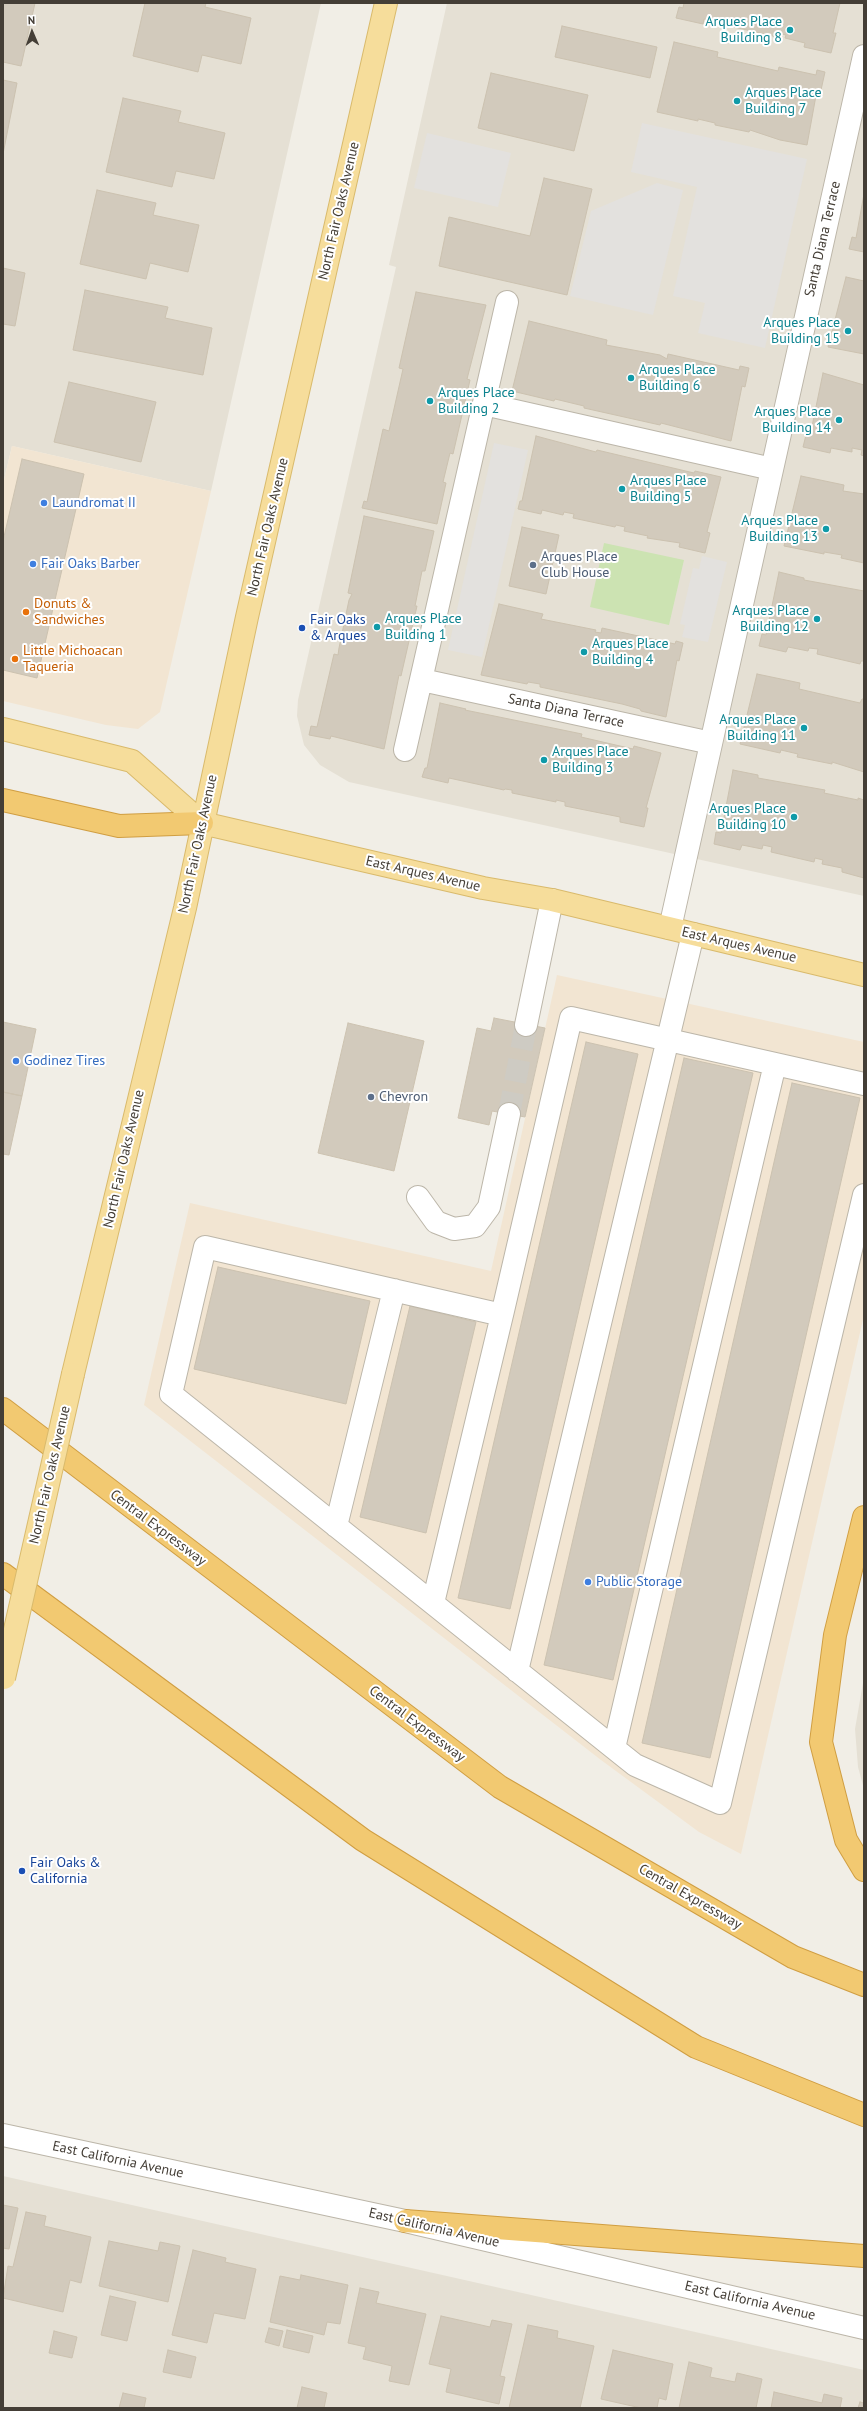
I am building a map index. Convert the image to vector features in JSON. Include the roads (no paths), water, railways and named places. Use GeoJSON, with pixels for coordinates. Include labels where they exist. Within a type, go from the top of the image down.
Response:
{"type":"FeatureCollection","features":[{"type":"Feature","properties":{"kind":"highway"},"geometry":{"type":"LineString","coordinates":[[3,800],[119,826],[202,823]]}},
{"type":"Feature","properties":{"kind":"highway","name":"Central Expressway"},"geometry":{"type":"LineString","coordinates":[[3,1409],[500,1786],[793,1957],[864,1985]]}},
{"type":"Feature","properties":{"kind":"highway"},"geometry":{"type":"LineString","coordinates":[[864,1517],[835,1635],[821,1742],[846,1840],[864,1870]]}},
{"type":"Feature","properties":{"kind":"highway"},"geometry":{"type":"LineString","coordinates":[[3,1574],[363,1840],[696,2047],[864,2115]]}},
{"type":"Feature","properties":{"kind":"highway"},"geometry":{"type":"LineString","coordinates":[[405,2221],[864,2256]]}},
{"type":"Feature","properties":{"kind":"main road","name":"North Fair Oaks Avenue"},"geometry":{"type":"LineString","coordinates":[[4,1680],[73,1374],[185,908],[202,823],[386,3]]}},
{"type":"Feature","properties":{"kind":"main road","name":"East Arques Avenue"},"geometry":{"type":"LineString","coordinates":[[3,729],[132,761],[202,823],[483,888],[552,900],[864,975]]}},
{"type":"Feature","properties":{"kind":"street","name":"Santa Diana Terrace"},"geometry":{"type":"LineString","coordinates":[[670,928],[864,56]]}},
{"type":"Feature","properties":{"kind":"street"},"geometry":{"type":"LineString","coordinates":[[405,750],[507,302]]}},
{"type":"Feature","properties":{"kind":"street"},"geometry":{"type":"LineString","coordinates":[[484,404],[772,469]]}},
{"type":"Feature","properties":{"kind":"street","name":"Santa Diana Terrace"},"geometry":{"type":"LineString","coordinates":[[422,680],[711,744]]}},
{"type":"Feature","properties":{"kind":"street"},"geometry":{"type":"LineString","coordinates":[[526,1025],[552,900]]}},
{"type":"Feature","properties":{"kind":"street"},"geometry":{"type":"LineString","coordinates":[[517,1671],[693,934]]}},
{"type":"Feature","properties":{"kind":"street"},"geometry":{"type":"LineString","coordinates":[[433,1604],[571,1018],[864,1084]]}},
{"type":"Feature","properties":{"kind":"street"},"geometry":{"type":"LineString","coordinates":[[614,1748],[774,1064]]}},
{"type":"Feature","properties":{"kind":"street"},"geometry":{"type":"LineString","coordinates":[[418,1196],[436,1222],[454,1229],[475,1226],[488,1207],[509,1114]]}},
{"type":"Feature","properties":{"kind":"street"},"geometry":{"type":"LineString","coordinates":[[502,1314],[205,1247],[171,1394],[635,1765],[720,1803],[864,1195]]}},
{"type":"Feature","properties":{"kind":"street"},"geometry":{"type":"LineString","coordinates":[[336,1526],[394,1290]]}},
{"type":"Feature","properties":{"kind":"street","name":"East California Avenue"},"geometry":{"type":"LineString","coordinates":[[3,2135],[405,2221],[864,2328]]}},
{"type":"Feature","properties":{"kind":"tunnel"},"geometry":{"type":"LineString","coordinates":[[509,1114],[526,1025]]}},
{"type":"Feature","properties":{"kind":"place","name":"Arques Place Building 8"},"geometry":{"type":"Point","coordinates":[790,30]}},
{"type":"Feature","properties":{"kind":"place","name":"Arques Place Building 7"},"geometry":{"type":"Point","coordinates":[737,101]}},
{"type":"Feature","properties":{"kind":"place","name":"Arques Place Building 15"},"geometry":{"type":"Point","coordinates":[848,331]}},
{"type":"Feature","properties":{"kind":"place","name":"Arques Place Building 6"},"geometry":{"type":"Point","coordinates":[631,378]}},
{"type":"Feature","properties":{"kind":"place","name":"Arques Place Building 2"},"geometry":{"type":"Point","coordinates":[430,401]}},
{"type":"Feature","properties":{"kind":"place","name":"Arques Place Building 14"},"geometry":{"type":"Point","coordinates":[839,420]}},
{"type":"Feature","properties":{"kind":"place","name":"Arques Place Building 5"},"geometry":{"type":"Point","coordinates":[622,489]}},
{"type":"Feature","properties":{"kind":"place","name":"Laundromat II"},"geometry":{"type":"Point","coordinates":[44,503]}},
{"type":"Feature","properties":{"kind":"place","name":"Arques Place Building 13"},"geometry":{"type":"Point","coordinates":[826,529]}},
{"type":"Feature","properties":{"kind":"place","name":"Fair Oaks Barber"},"geometry":{"type":"Point","coordinates":[33,564]}},
{"type":"Feature","properties":{"kind":"place","name":"Arques Place Club House"},"geometry":{"type":"Point","coordinates":[533,565]}},
{"type":"Feature","properties":{"kind":"place","name":"Donuts & Sandwiches"},"geometry":{"type":"Point","coordinates":[26,612]}},
{"type":"Feature","properties":{"kind":"place","name":"Arques Place Building 12"},"geometry":{"type":"Point","coordinates":[817,619]}},
{"type":"Feature","properties":{"kind":"place","name":"Arques Place Building 1"},"geometry":{"type":"Point","coordinates":[377,627]}},
{"type":"Feature","properties":{"kind":"place","name":"Fair Oaks & Arques"},"geometry":{"type":"Point","coordinates":[302,628]}},
{"type":"Feature","properties":{"kind":"place","name":"Arques Place Building 4"},"geometry":{"type":"Point","coordinates":[584,652]}},
{"type":"Feature","properties":{"kind":"place","name":"Little Michoacan Taqueria"},"geometry":{"type":"Point","coordinates":[15,659]}},
{"type":"Feature","properties":{"kind":"place","name":"Arques Place Building 11"},"geometry":{"type":"Point","coordinates":[804,728]}},
{"type":"Feature","properties":{"kind":"place","name":"Arques Place Building 3"},"geometry":{"type":"Point","coordinates":[544,760]}},
{"type":"Feature","properties":{"kind":"place","name":"Arques Place Building 10"},"geometry":{"type":"Point","coordinates":[794,817]}},
{"type":"Feature","properties":{"kind":"place","name":"Godinez Tires"},"geometry":{"type":"Point","coordinates":[16,1061]}},
{"type":"Feature","properties":{"kind":"place","name":"Chevron"},"geometry":{"type":"Point","coordinates":[371,1097]}},
{"type":"Feature","properties":{"kind":"place","name":"Public Storage"},"geometry":{"type":"Point","coordinates":[588,1582]}},
{"type":"Feature","properties":{"kind":"place","name":"Fair Oaks & California"},"geometry":{"type":"Point","coordinates":[22,1871]}}]}
